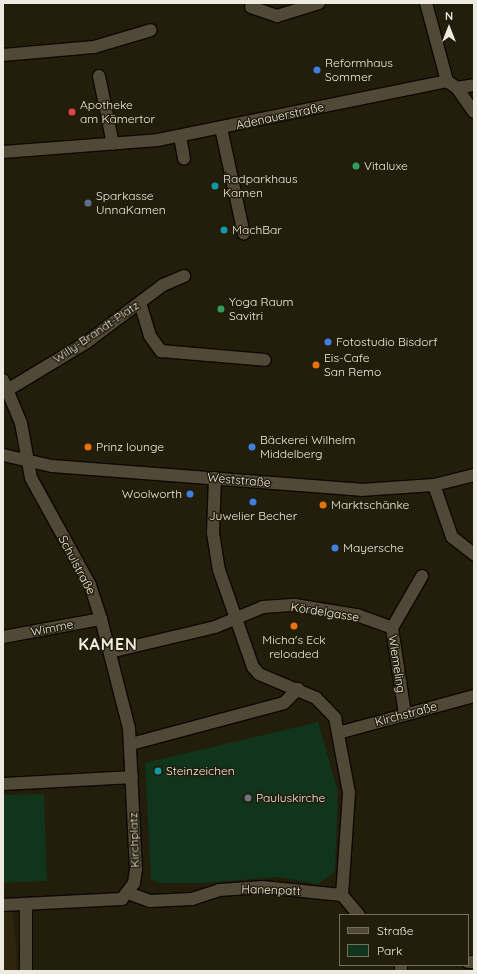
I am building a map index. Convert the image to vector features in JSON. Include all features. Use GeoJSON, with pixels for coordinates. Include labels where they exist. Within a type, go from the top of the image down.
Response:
{"type":"FeatureCollection","features":[{"type":"Feature","properties":{"kind":"street"},"geometry":{"type":"LineString","coordinates":[[251,7],[277,16],[319,3]]}},
{"type":"Feature","properties":{"kind":"street"},"geometry":{"type":"LineString","coordinates":[[426,3],[446,81],[457,88],[474,112]]}},
{"type":"Feature","properties":{"kind":"street"},"geometry":{"type":"LineString","coordinates":[[3,55],[94,46],[151,30]]}},
{"type":"Feature","properties":{"kind":"street"},"geometry":{"type":"LineString","coordinates":[[99,76],[113,144]]}},
{"type":"Feature","properties":{"kind":"street","name":"Adenauerstraße"},"geometry":{"type":"LineString","coordinates":[[3,152],[113,144],[180,136],[446,81]]}},
{"type":"Feature","properties":{"kind":"street"},"geometry":{"type":"LineString","coordinates":[[457,88],[474,85]]}},
{"type":"Feature","properties":{"kind":"street"},"geometry":{"type":"LineString","coordinates":[[221,128],[244,234]]}},
{"type":"Feature","properties":{"kind":"street"},"geometry":{"type":"LineString","coordinates":[[180,136],[184,159]]}},
{"type":"Feature","properties":{"kind":"street","name":"Willy-Brandt-Platz"},"geometry":{"type":"LineString","coordinates":[[6,384],[87,342],[140,303],[184,276]]}},
{"type":"Feature","properties":{"kind":"street"},"geometry":{"type":"LineString","coordinates":[[140,303],[150,336],[162,351],[265,360]]}},
{"type":"Feature","properties":{"kind":"street","name":"Schulstraße"},"geometry":{"type":"LineString","coordinates":[[6,384],[21,423],[31,478],[46,510],[78,561],[100,614],[131,744]]}},
{"type":"Feature","properties":{"kind":"street","name":"Weststraße"},"geometry":{"type":"LineString","coordinates":[[3,456],[28,461],[361,490],[434,485],[474,476]]}},
{"type":"Feature","properties":{"kind":"street"},"geometry":{"type":"LineString","coordinates":[[215,478],[214,544],[219,570],[250,660],[259,674],[298,689],[328,708],[338,733],[349,800],[342,895],[358,914]]}},
{"type":"Feature","properties":{"kind":"street"},"geometry":{"type":"LineString","coordinates":[[434,485],[452,537],[474,554]]}},
{"type":"Feature","properties":{"kind":"street","name":"Wiemeling"},"geometry":{"type":"LineString","coordinates":[[405,714],[392,628],[422,576]]}},
{"type":"Feature","properties":{"kind":"street","name":"Kördelgasse"},"geometry":{"type":"LineString","coordinates":[[110,652],[237,620],[263,607],[295,605],[357,615],[392,628]]}},
{"type":"Feature","properties":{"kind":"street","name":"Wimme"},"geometry":{"type":"LineString","coordinates":[[3,637],[100,614]]}},
{"type":"Feature","properties":{"kind":"street"},"geometry":{"type":"LineString","coordinates":[[131,744],[284,703],[298,689]]}},
{"type":"Feature","properties":{"kind":"street","name":"Kirchstraße"},"geometry":{"type":"LineString","coordinates":[[338,733],[474,696]]}},
{"type":"Feature","properties":{"kind":"street","name":"Kirchplatz"},"geometry":{"type":"LineString","coordinates":[[128,894],[136,870],[131,744]]}},
{"type":"Feature","properties":{"kind":"street"},"geometry":{"type":"LineString","coordinates":[[3,784],[132,777]]}},
{"type":"Feature","properties":{"kind":"street","name":"Hanenpatt"},"geometry":{"type":"LineString","coordinates":[[128,894],[150,901],[192,899],[219,890],[263,887],[342,895]]}},
{"type":"Feature","properties":{"kind":"street"},"geometry":{"type":"LineString","coordinates":[[3,905],[112,901],[128,894]]}},
{"type":"Feature","properties":{"kind":"street"},"geometry":{"type":"LineString","coordinates":[[26,905],[26,971]]}},
{"type":"Feature","properties":{"kind":"shaded area"},"geometry":{"type":"Polygon","coordinates":[[[3,911],[12,911],[17,951],[16,971],[3,971],[3,911]]]}},
{"type":"Feature","properties":{"kind":"green space"},"geometry":{"type":"Polygon","coordinates":[[[318,722],[338,792],[335,872],[318,884],[279,877],[205,883],[158,883],[151,879],[145,763],[318,722]]]}},
{"type":"Feature","properties":{"kind":"green space"},"geometry":{"type":"Polygon","coordinates":[[[44,794],[47,881],[3,883],[3,795],[44,794]]]}},
{"type":"Feature","properties":{"kind":"place","name":"Reformhaus Sommer"},"geometry":{"type":"Point","coordinates":[317,70]}},
{"type":"Feature","properties":{"kind":"place","name":"Apotheke am Kämertor"},"geometry":{"type":"Point","coordinates":[72,112]}},
{"type":"Feature","properties":{"kind":"place","name":"Vitaluxe"},"geometry":{"type":"Point","coordinates":[356,166]}},
{"type":"Feature","properties":{"kind":"place","name":"Radparkhaus Kamen"},"geometry":{"type":"Point","coordinates":[215,186]}},
{"type":"Feature","properties":{"kind":"place","name":"Sparkasse UnnaKamen"},"geometry":{"type":"Point","coordinates":[88,203]}},
{"type":"Feature","properties":{"kind":"place","name":"MachBar"},"geometry":{"type":"Point","coordinates":[224,230]}},
{"type":"Feature","properties":{"kind":"place","name":"Yoga Raum Savitri"},"geometry":{"type":"Point","coordinates":[221,309]}},
{"type":"Feature","properties":{"kind":"place","name":"Fotostudio Bisdorf"},"geometry":{"type":"Point","coordinates":[328,342]}},
{"type":"Feature","properties":{"kind":"place","name":"Eis-Cafe San Remo"},"geometry":{"type":"Point","coordinates":[316,365]}},
{"type":"Feature","properties":{"kind":"place","name":"Prinz lounge"},"geometry":{"type":"Point","coordinates":[88,447]}},
{"type":"Feature","properties":{"kind":"place","name":"Bäckerei Wilhelm Middelberg"},"geometry":{"type":"Point","coordinates":[252,447]}},
{"type":"Feature","properties":{"kind":"place","name":"Woolworth"},"geometry":{"type":"Point","coordinates":[190,494]}},
{"type":"Feature","properties":{"kind":"place","name":"Juwelier Becher"},"geometry":{"type":"Point","coordinates":[253,502]}},
{"type":"Feature","properties":{"kind":"place","name":"Marktschänke"},"geometry":{"type":"Point","coordinates":[323,505]}},
{"type":"Feature","properties":{"kind":"place","name":"Mayersche"},"geometry":{"type":"Point","coordinates":[335,548]}},
{"type":"Feature","properties":{"kind":"place","name":"Micha's Eck reloaded"},"geometry":{"type":"Point","coordinates":[294,626]}},
{"type":"Feature","properties":{"kind":"place","name":"Steinzeichen"},"geometry":{"type":"Point","coordinates":[158,771]}},
{"type":"Feature","properties":{"kind":"place","name":"Pauluskirche"},"geometry":{"type":"Point","coordinates":[248,798]}},
{"type":"Feature","properties":{"kind":"district","name":"KAMEN"},"geometry":{"type":"Point","coordinates":[108,644]}}]}
